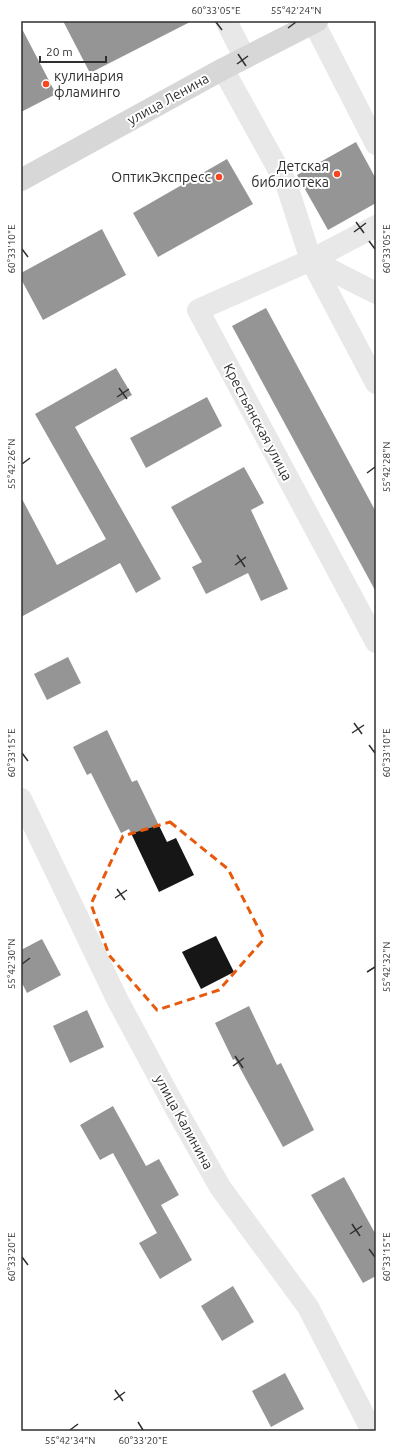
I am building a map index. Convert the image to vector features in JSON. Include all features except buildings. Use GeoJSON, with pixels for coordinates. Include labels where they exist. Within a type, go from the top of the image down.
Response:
{"type":"FeatureCollection","features":[{"type":"Feature","properties":{"kind":"main road","name":"улица Ленина"},"geometry":{"type":"LineString","coordinates":[[21,180],[224,69],[315,22]]}},
{"type":"Feature","properties":{"kind":"street"},"geometry":{"type":"LineString","coordinates":[[226,21],[245,58]]}},
{"type":"Feature","properties":{"kind":"street"},"geometry":{"type":"LineString","coordinates":[[315,22],[376,144]]}},
{"type":"Feature","properties":{"kind":"street"},"geometry":{"type":"LineString","coordinates":[[224,69],[286,183],[311,260],[376,383]]}},
{"type":"Feature","properties":{"kind":"street","name":"Крестьянская улица"},"geometry":{"type":"LineString","coordinates":[[376,226],[311,260],[198,310],[376,642]]}},
{"type":"Feature","properties":{"kind":"street"},"geometry":{"type":"LineString","coordinates":[[311,260],[376,293]]}},
{"type":"Feature","properties":{"kind":"street","name":"улица Калинина"},"geometry":{"type":"LineString","coordinates":[[21,799],[117,999],[176,1109],[220,1187],[308,1307],[372,1431]]}},
{"type":"Feature","properties":{"kind":"highlighted area"},"geometry":{"type":"Polygon","coordinates":[[[170,822],[228,869],[264,939],[219,990],[157,1010],[109,955],[91,904],[123,836],[170,822]]]}},
{"type":"Feature","properties":{"kind":"place","name":"кулинария фламинго"},"geometry":{"type":"Point","coordinates":[46,84]}},
{"type":"Feature","properties":{"kind":"place","name":"Детская библиотека"},"geometry":{"type":"Point","coordinates":[337,174]}},
{"type":"Feature","properties":{"kind":"place","name":"ОптикЭкспресс"},"geometry":{"type":"Point","coordinates":[219,177]}}]}
